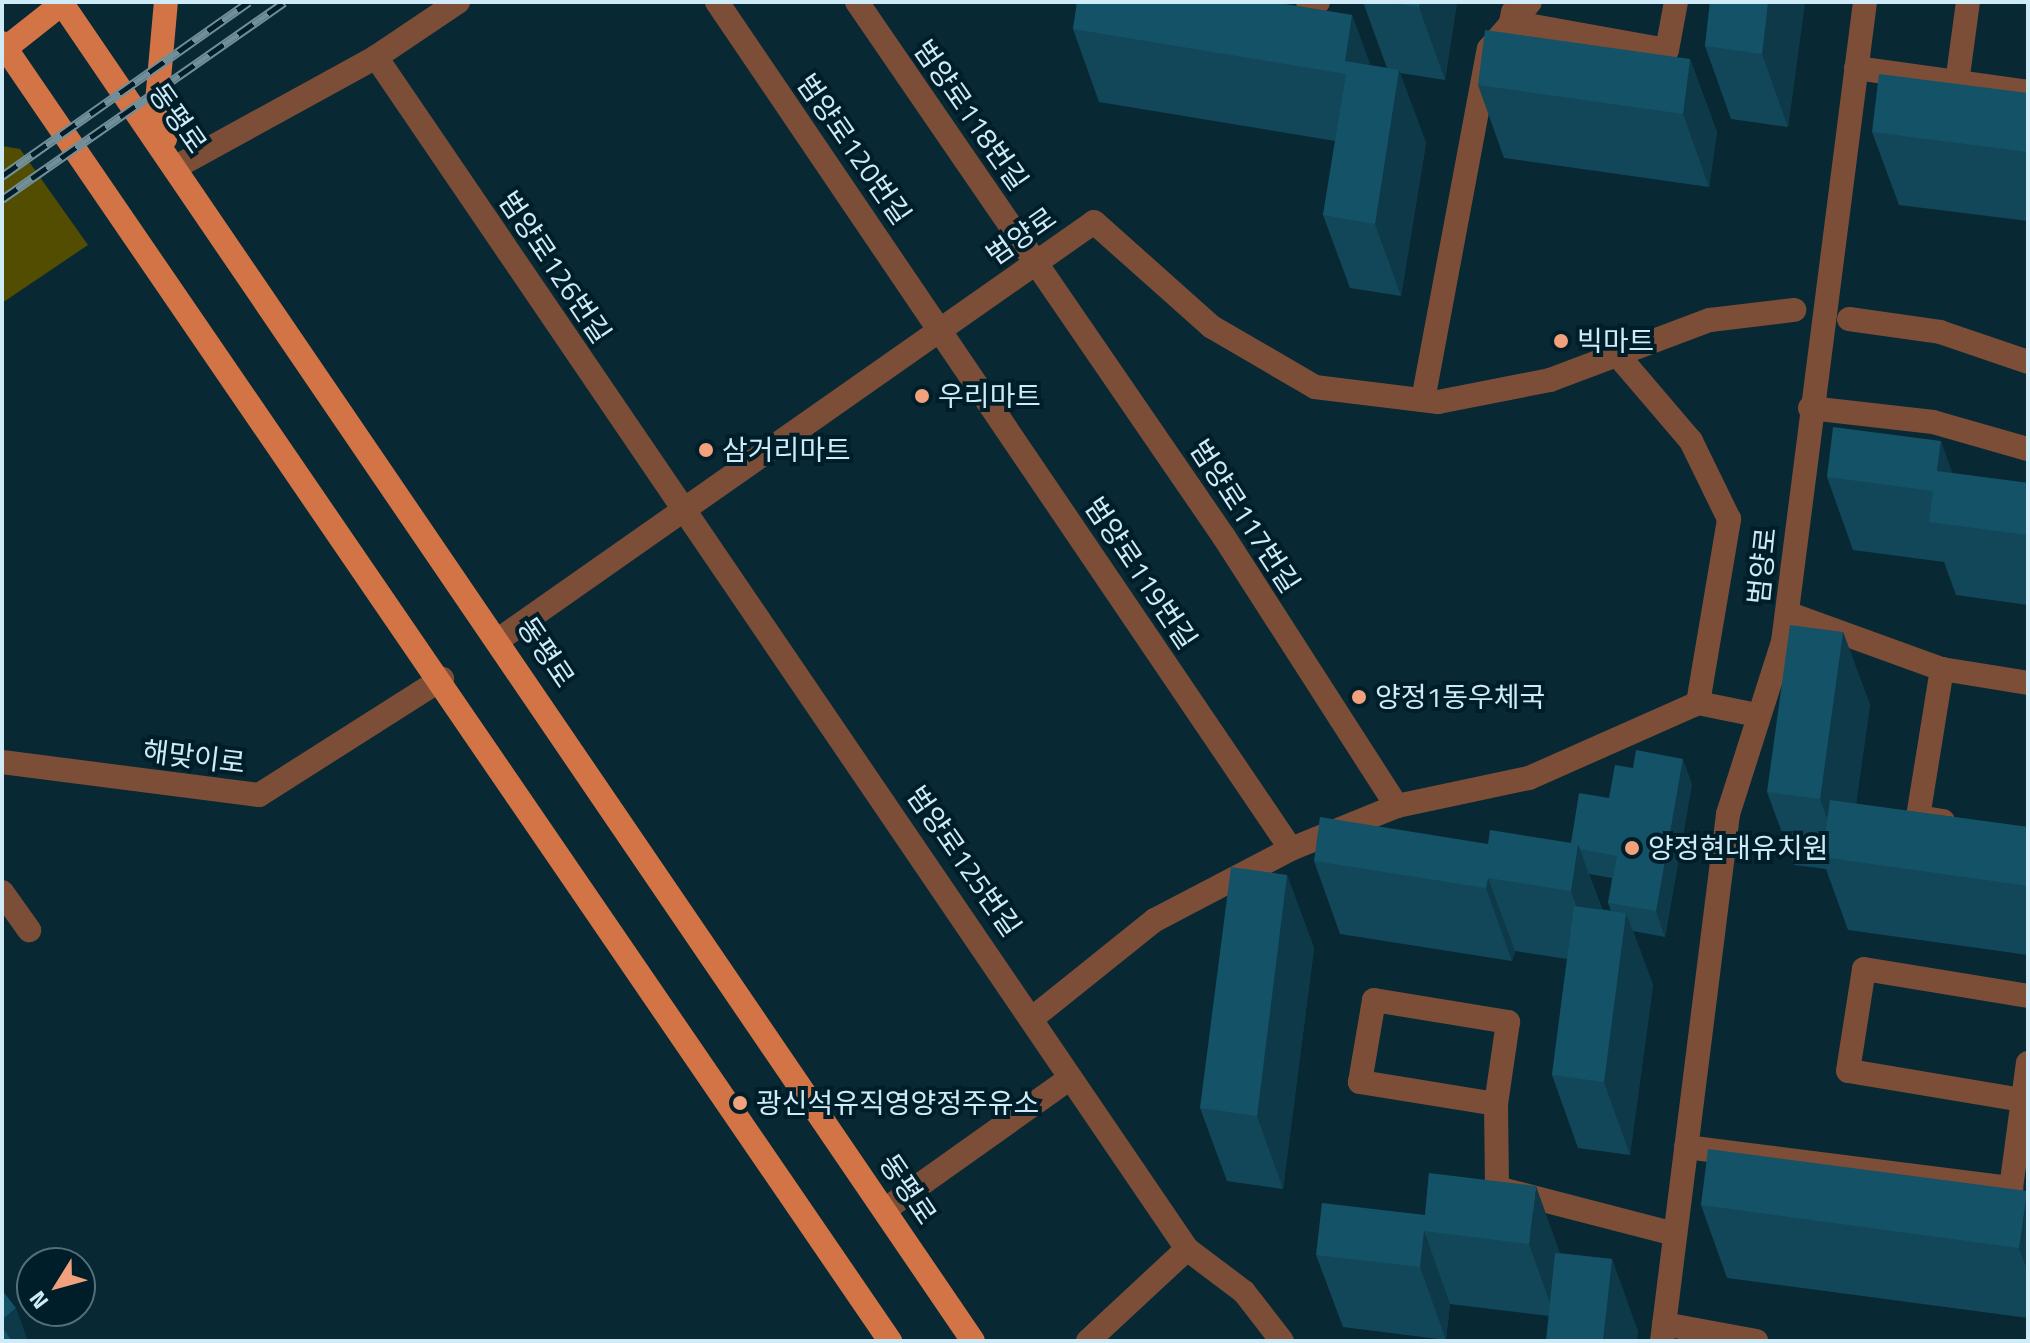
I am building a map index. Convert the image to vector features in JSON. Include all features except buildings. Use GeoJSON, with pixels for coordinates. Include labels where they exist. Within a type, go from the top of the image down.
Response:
{"type":"FeatureCollection","features":[{"type":"Feature","properties":{"kind":"main road"},"geometry":{"type":"LineString","coordinates":[[166,2],[156,113],[176,167]]}},
{"type":"Feature","properties":{"kind":"main road"},"geometry":{"type":"LineString","coordinates":[[62,3],[3,48],[442,679],[890,1341]]}},
{"type":"Feature","properties":{"kind":"main road","name":"동평로"},"geometry":{"type":"LineString","coordinates":[[62,3],[501,638],[973,1341]]}},
{"type":"Feature","properties":{"kind":"street"},"geometry":{"type":"LineString","coordinates":[[176,167],[376,57],[458,2]]}},
{"type":"Feature","properties":{"kind":"street","name":"범양로120번길"},"geometry":{"type":"LineString","coordinates":[[717,2],[942,329]]}},
{"type":"Feature","properties":{"kind":"street","name":"범양로118번길"},"geometry":{"type":"LineString","coordinates":[[857,2],[1038,261]]}},
{"type":"Feature","properties":{"kind":"street"},"geometry":{"type":"LineString","coordinates":[[1308,2],[1318,2]]}},
{"type":"Feature","properties":{"kind":"street"},"geometry":{"type":"LineString","coordinates":[[1423,400],[1489,49],[1513,12],[1530,2]]}},
{"type":"Feature","properties":{"kind":"street"},"geometry":{"type":"LineString","coordinates":[[1513,12],[1667,50],[1676,2]]}},
{"type":"Feature","properties":{"kind":"street","name":"범양로"},"geometry":{"type":"LineString","coordinates":[[1663,1332],[1728,814],[1787,613],[1831,242],[1865,2]]}},
{"type":"Feature","properties":{"kind":"street"},"geometry":{"type":"LineString","coordinates":[[1957,83],[1968,2]]}},
{"type":"Feature","properties":{"kind":"street","name":"범양로126번길"},"geometry":{"type":"LineString","coordinates":[[376,57],[684,512]]}},
{"type":"Feature","properties":{"kind":"street"},"geometry":{"type":"LineString","coordinates":[[1856,68],[2028,92]]}},
{"type":"Feature","properties":{"kind":"street","name":"범양로"},"geometry":{"type":"LineString","coordinates":[[501,638],[1094,222],[1212,327],[1315,387],[1423,400],[1550,380],[1620,358],[1710,320],[1794,310]]}},
{"type":"Feature","properties":{"kind":"street","name":"범양로117번길"},"geometry":{"type":"LineString","coordinates":[[1038,261],[1397,806]]}},
{"type":"Feature","properties":{"kind":"street"},"geometry":{"type":"LineString","coordinates":[[1849,319],[1940,332],[2028,362]]}},
{"type":"Feature","properties":{"kind":"street","name":"범양로119번길"},"geometry":{"type":"LineString","coordinates":[[942,329],[1291,849]]}},
{"type":"Feature","properties":{"kind":"street","name":"범양로"},"geometry":{"type":"LineString","coordinates":[[1620,358],[1691,441],[1729,519],[1698,703]]}},
{"type":"Feature","properties":{"kind":"street"},"geometry":{"type":"LineString","coordinates":[[1810,408],[1933,422],[2028,449]]}},
{"type":"Feature","properties":{"kind":"street","name":"범양로125번길"},"geometry":{"type":"LineString","coordinates":[[684,512],[1035,1016],[1070,1078],[1187,1249],[1244,1292],[1282,1341]]}},
{"type":"Feature","properties":{"kind":"street"},"geometry":{"type":"LineString","coordinates":[[1787,613],[1942,669],[2028,683]]}},
{"type":"Feature","properties":{"kind":"street"},"geometry":{"type":"LineString","coordinates":[[1942,669],[1918,817],[1965,825]]}},
{"type":"Feature","properties":{"kind":"street","name":"해맞이로"},"geometry":{"type":"LineString","coordinates":[[2,762],[259,795],[442,679]]}},
{"type":"Feature","properties":{"kind":"street"},"geometry":{"type":"LineString","coordinates":[[1035,1016],[1155,920],[1291,849],[1397,806],[1529,778],[1698,703],[1757,715]]}},
{"type":"Feature","properties":{"kind":"street"},"geometry":{"type":"LineString","coordinates":[[2,892],[29,930]]}},
{"type":"Feature","properties":{"kind":"street"},"geometry":{"type":"LineString","coordinates":[[2022,1100],[1848,1071],[1864,969],[2028,996]]}},
{"type":"Feature","properties":{"kind":"street"},"geometry":{"type":"LineString","coordinates":[[1496,1104],[1360,1082],[1374,1000],[1508,1022],[1496,1104],[1497,1188],[1675,1234]]}},
{"type":"Feature","properties":{"kind":"street"},"geometry":{"type":"LineString","coordinates":[[1686,1147],[2011,1188],[2028,1063]]}},
{"type":"Feature","properties":{"kind":"street"},"geometry":{"type":"LineString","coordinates":[[886,1209],[1070,1078]]}},
{"type":"Feature","properties":{"kind":"street"},"geometry":{"type":"LineString","coordinates":[[1088,1341],[1187,1249]]}},
{"type":"Feature","properties":{"kind":"street"},"geometry":{"type":"LineString","coordinates":[[1663,1332],[1756,1341]]}},
{"type":"Feature","properties":{"kind":"shaded area"},"geometry":{"type":"Polygon","coordinates":[[[2,146],[20,149],[88,245],[2,303],[2,146]]]}},
{"type":"Feature","properties":{"kind":"railway"},"geometry":{"type":"LineString","coordinates":[[2,176],[249,2]]}},
{"type":"Feature","properties":{"kind":"railway"},"geometry":{"type":"LineString","coordinates":[[2,199],[284,2]]}},
{"type":"Feature","properties":{"kind":"place","name":"빅마트"},"geometry":{"type":"Point","coordinates":[1561,341]}},
{"type":"Feature","properties":{"kind":"place","name":"우리마트"},"geometry":{"type":"Point","coordinates":[922,396]}},
{"type":"Feature","properties":{"kind":"place","name":"삼거리마트"},"geometry":{"type":"Point","coordinates":[706,450]}},
{"type":"Feature","properties":{"kind":"place","name":"양정1동우체국"},"geometry":{"type":"Point","coordinates":[1359,697]}},
{"type":"Feature","properties":{"kind":"place","name":"양정현대유치원"},"geometry":{"type":"Point","coordinates":[1632,848]}},
{"type":"Feature","properties":{"kind":"place","name":"광신석유직영양정주유소"},"geometry":{"type":"Point","coordinates":[740,1103]}}]}
